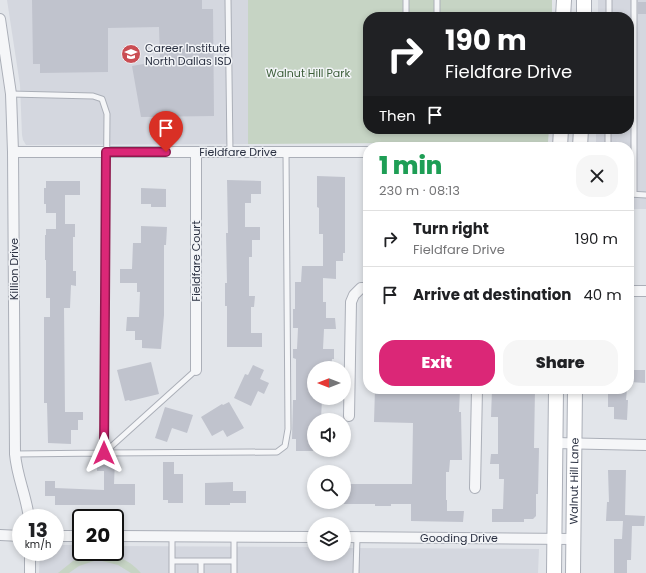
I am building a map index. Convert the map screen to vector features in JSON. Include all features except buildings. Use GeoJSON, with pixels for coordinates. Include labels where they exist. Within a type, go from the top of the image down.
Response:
{"type":"FeatureCollection","features":[{"type":"Feature","properties":{"kind":"main road"},"geometry":{"type":"LineString","coordinates":[[563,12],[564,0]]}},
{"type":"Feature","properties":{"kind":"main road"},"geometry":{"type":"LineString","coordinates":[[584,0],[584,12]]}},
{"type":"Feature","properties":{"kind":"main road","name":"Walnut Hill Lane"},"geometry":{"type":"LineString","coordinates":[[554,573],[556,394]]}},
{"type":"Feature","properties":{"kind":"main road","name":"Walnut Hill Lane"},"geometry":{"type":"LineString","coordinates":[[573,573],[575,394]]}},
{"type":"Feature","properties":{"kind":"street","name":"Killion Drive"},"geometry":{"type":"LineString","coordinates":[[0,19],[7,57],[11,94],[13,152],[15,454],[16,470],[28,509]]}},
{"type":"Feature","properties":{"kind":"street","name":"Fieldfare Drive"},"geometry":{"type":"LineString","coordinates":[[13,152],[363,152]]}},
{"type":"Feature","properties":{"kind":"street","name":"Fieldfare Court"},"geometry":{"type":"LineString","coordinates":[[196,152],[196,370]]}},
{"type":"Feature","properties":{"kind":"street"},"geometry":{"type":"LineString","coordinates":[[349,413],[351,302],[354,295],[363,289]]}},
{"type":"Feature","properties":{"kind":"street"},"geometry":{"type":"LineString","coordinates":[[634,291],[646,291]]}},
{"type":"Feature","properties":{"kind":"street"},"geometry":{"type":"LineString","coordinates":[[476,488],[477,394]]}},
{"type":"Feature","properties":{"kind":"street"},"geometry":{"type":"LineString","coordinates":[[555,444],[646,445]]}},
{"type":"Feature","properties":{"kind":"street"},"geometry":{"type":"LineString","coordinates":[[0,535],[12,536]]}},
{"type":"Feature","properties":{"kind":"street"},"geometry":{"type":"LineString","coordinates":[[124,536],[307,537]]}},
{"type":"Feature","properties":{"kind":"street","name":"Gooding Drive"},"geometry":{"type":"LineString","coordinates":[[351,537],[573,539]]}},
{"type":"Feature","properties":{"kind":"street"},"geometry":{"type":"LineString","coordinates":[[30,561],[30,573]]}},
{"type":"Feature","properties":{"kind":"lane"},"geometry":{"type":"LineString","coordinates":[[228,0],[230,152]]}},
{"type":"Feature","properties":{"kind":"lane"},"geometry":{"type":"LineString","coordinates":[[406,0],[406,12]]}},
{"type":"Feature","properties":{"kind":"lane"},"geometry":{"type":"LineString","coordinates":[[437,0],[437,12]]}},
{"type":"Feature","properties":{"kind":"lane"},"geometry":{"type":"LineString","coordinates":[[609,0],[609,12]]}},
{"type":"Feature","properties":{"kind":"lane"},"geometry":{"type":"LineString","coordinates":[[634,0],[634,12]]}},
{"type":"Feature","properties":{"kind":"lane"},"geometry":{"type":"LineString","coordinates":[[11,94],[93,96],[102,99],[106,107],[104,453]]}},
{"type":"Feature","properties":{"kind":"lane"},"geometry":{"type":"LineString","coordinates":[[15,454],[277,452],[285,446],[288,429],[286,152]]}},
{"type":"Feature","properties":{"kind":"lane"},"geometry":{"type":"LineString","coordinates":[[634,194],[646,195]]}},
{"type":"Feature","properties":{"kind":"lane"},"geometry":{"type":"LineString","coordinates":[[104,453],[196,370]]}},
{"type":"Feature","properties":{"kind":"lane"},"geometry":{"type":"LineString","coordinates":[[172,537],[172,573]]}},
{"type":"Feature","properties":{"kind":"lane"},"geometry":{"type":"LineString","coordinates":[[234,537],[234,573]]}},
{"type":"Feature","properties":{"kind":"lane"},"geometry":{"type":"LineString","coordinates":[[356,573],[357,537]]}},
{"type":"Feature","properties":{"kind":"lane"},"geometry":{"type":"LineString","coordinates":[[172,561],[234,561]]}},
{"type":"Feature","properties":{"kind":"lane"},"geometry":{"type":"LineString","coordinates":[[201,561],[201,573]]}},
{"type":"Feature","properties":{"kind":"shaded area","name":"Career Institute North Dallas ISD"},"geometry":{"type":"Polygon","coordinates":[[[7,0],[248,0],[248,144],[26,145],[22,135],[20,85],[7,0]]]}},
{"type":"Feature","properties":{"kind":"shaded area"},"geometry":{"type":"Polygon","coordinates":[[[598,0],[646,0],[646,209],[634,209],[634,142],[596,142],[596,134],[634,134],[634,12],[598,12],[598,0]]]}},
{"type":"Feature","properties":{"kind":"shaded area"},"geometry":{"type":"Polygon","coordinates":[[[64,545],[72,545],[72,561],[124,561],[124,546],[307,547],[307,561],[351,561],[351,548],[539,549],[538,573],[39,573],[40,561],[64,561],[64,545]]]}},
{"type":"Feature","properties":{"kind":"green space","name":"Walnut Hill Park"},"geometry":{"type":"Polygon","coordinates":[[[248,0],[552,0],[552,12],[363,12],[363,134],[549,134],[548,142],[363,142],[363,143],[248,144],[248,0]]]}},
{"type":"Feature","properties":{"kind":"green space"},"geometry":{"type":"Polygon","coordinates":[[[124,560],[130,563],[141,573],[131,573],[118,565],[102,561],[124,560]]]}},
{"type":"Feature","properties":{"kind":"green space"},"geometry":{"type":"Polygon","coordinates":[[[73,561],[94,561],[79,566],[69,573],[58,573],[73,561]]]}},
{"type":"Feature","properties":{"kind":"place","name":"Career Institute North Dallas ISD"},"geometry":{"type":"Point","coordinates":[131,54]}},
{"type":"Feature","properties":{"kind":"route"},"geometry":{"type":"LineString","coordinates":[[104,453],[106,152],[166,152]]}}]}
